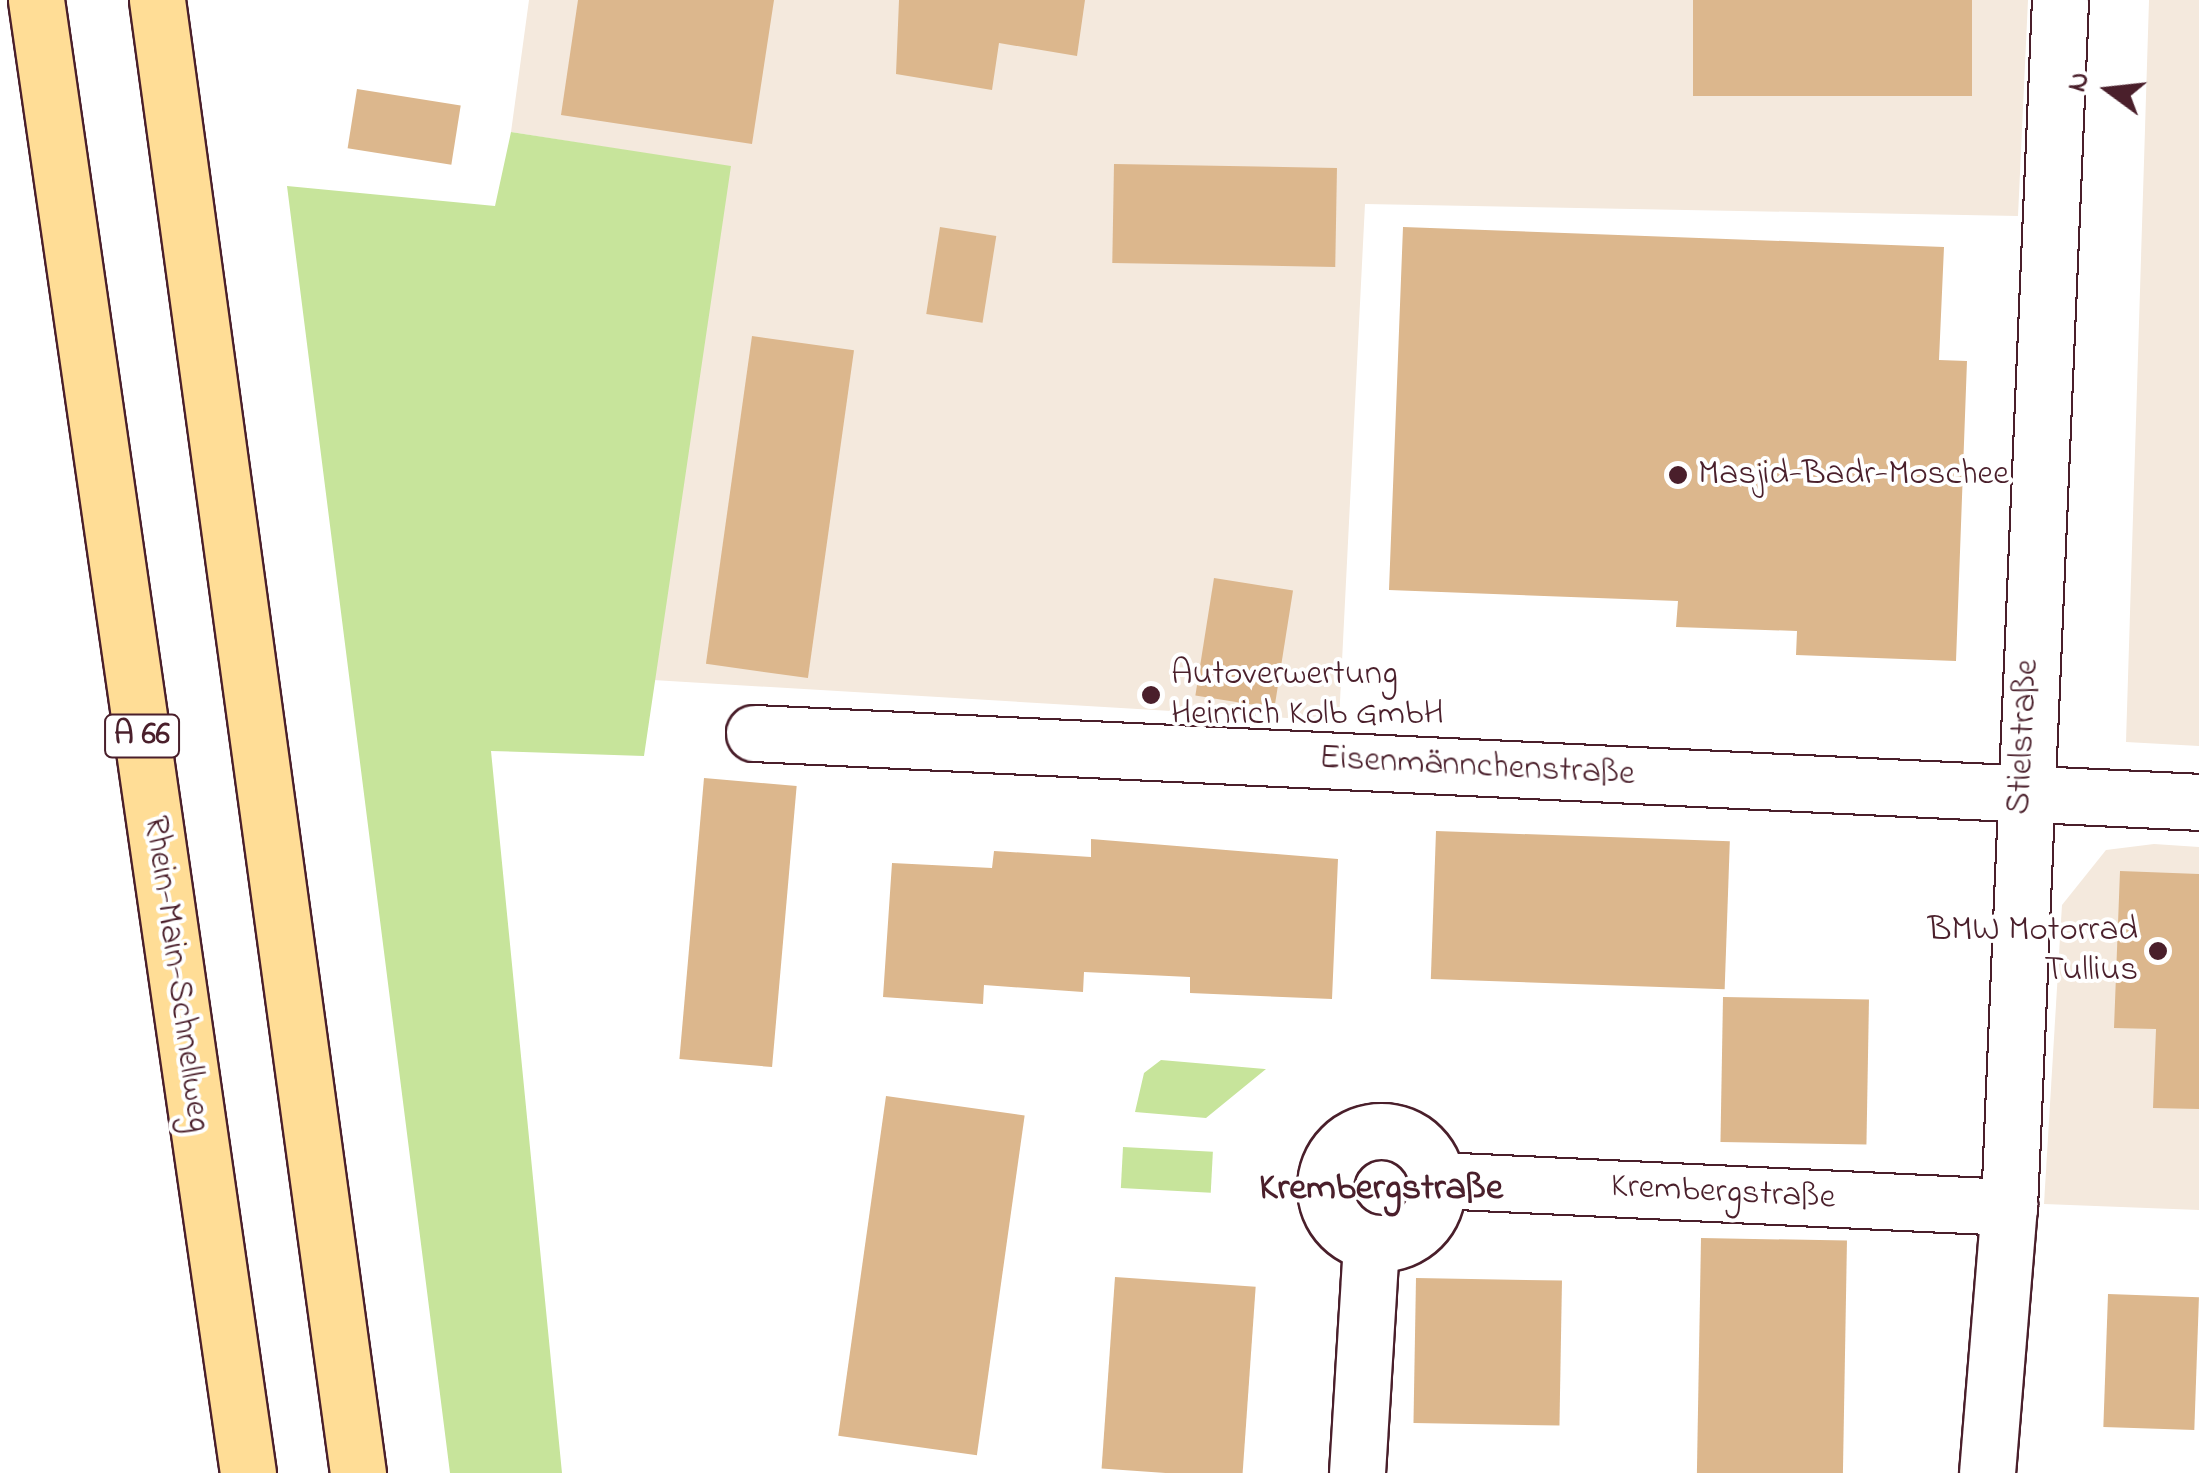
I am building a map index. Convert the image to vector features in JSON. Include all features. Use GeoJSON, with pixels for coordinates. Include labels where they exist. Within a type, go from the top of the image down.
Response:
{"type":"FeatureCollection","features":[{"type":"Feature","properties":{"kind":"highway","name":"Rhein-Main-Schnellweg"},"geometry":{"type":"LineString","coordinates":[[36,0],[248,1473]]}},
{"type":"Feature","properties":{"kind":"highway"},"geometry":{"type":"LineString","coordinates":[[157,0],[358,1473]]}},
{"type":"Feature","properties":{"kind":"street","name":"Stielstraße"},"geometry":{"type":"LineString","coordinates":[[1987,1473],[2009,1208],[2021,790],[2060,0]]}},
{"type":"Feature","properties":{"kind":"street","name":"Eisenmännchenstraße"},"geometry":{"type":"LineString","coordinates":[[754,733],[2021,790],[2199,802]]}},
{"type":"Feature","properties":{"kind":"street"},"geometry":{"type":"LineString","coordinates":[[1403,1136],[1437,1180],[1420,1228],[1371,1244],[1338,1225],[1324,1195],[1328,1165],[1348,1141],[1403,1136]]}},
{"type":"Feature","properties":{"kind":"street","name":"Krembergstraße"},"geometry":{"type":"LineString","coordinates":[[1437,1180],[2009,1208]]}},
{"type":"Feature","properties":{"kind":"street"},"geometry":{"type":"LineString","coordinates":[[1357,1473],[1371,1244]]}},
{"type":"Feature","properties":{"kind":"shaded area","name":"Autoverwertung Heinrich Kolb GmbH"},"geometry":{"type":"Polygon","coordinates":[[[529,0],[2028,0],[2018,216],[1365,204],[1339,721],[653,680],[730,167],[511,132],[529,0]]]}},
{"type":"Feature","properties":{"kind":"shaded area"},"geometry":{"type":"Polygon","coordinates":[[[2149,0],[2199,0],[2199,746],[2126,742],[2149,0]]]}},
{"type":"Feature","properties":{"kind":"shaded area"},"geometry":{"type":"Polygon","coordinates":[[[2154,844],[2199,847],[2199,1210],[2044,1204],[2062,905],[2106,850],[2154,844]]]}},
{"type":"Feature","properties":{"kind":"green space"},"geometry":{"type":"Polygon","coordinates":[[[511,132],[731,166],[644,756],[491,751],[562,1473],[450,1473],[287,186],[495,206],[511,132]]]}},
{"type":"Feature","properties":{"kind":"green space"},"geometry":{"type":"Polygon","coordinates":[[[1161,1060],[1266,1069],[1206,1118],[1135,1112],[1144,1073],[1161,1060]]]}},
{"type":"Feature","properties":{"kind":"green space"},"geometry":{"type":"Polygon","coordinates":[[[1123,1147],[1213,1152],[1211,1193],[1121,1188],[1123,1147]]]}},
{"type":"Feature","properties":{"kind":"building"},"geometry":{"type":"Polygon","coordinates":[[[578,0],[774,0],[752,144],[561,115],[578,0]]]}},
{"type":"Feature","properties":{"kind":"building"},"geometry":{"type":"Polygon","coordinates":[[[899,0],[1085,0],[1077,56],[999,43],[992,90],[896,74],[899,0]]]}},
{"type":"Feature","properties":{"kind":"building"},"geometry":{"type":"Polygon","coordinates":[[[1693,0],[1972,0],[1972,96],[1693,96],[1693,0]]]}},
{"type":"Feature","properties":{"kind":"building"},"geometry":{"type":"Polygon","coordinates":[[[357,89],[461,105],[451,165],[348,148],[357,89]]]}},
{"type":"Feature","properties":{"kind":"building"},"geometry":{"type":"Polygon","coordinates":[[[1114,164],[1337,168],[1335,267],[1112,263],[1114,164]]]}},
{"type":"Feature","properties":{"kind":"building"},"geometry":{"type":"Polygon","coordinates":[[[940,227],[996,236],[983,323],[926,314],[940,227]]]}},
{"type":"Feature","properties":{"kind":"building","name":"Masjid-Badr-Moschee"},"geometry":{"type":"Polygon","coordinates":[[[1403,227],[1944,247],[1939,360],[1967,361],[1956,661],[1796,655],[1797,631],[1676,627],[1678,601],[1389,590],[1403,227]]]}},
{"type":"Feature","properties":{"kind":"building"},"geometry":{"type":"Polygon","coordinates":[[[752,336],[854,350],[808,678],[706,664],[752,336]]]}},
{"type":"Feature","properties":{"kind":"building"},"geometry":{"type":"Polygon","coordinates":[[[1214,578],[1293,591],[1274,708],[1195,696],[1214,578]]]}},
{"type":"Feature","properties":{"kind":"building"},"geometry":{"type":"Polygon","coordinates":[[[704,778],[797,786],[772,1067],[679,1059],[704,778]]]}},
{"type":"Feature","properties":{"kind":"building"},"geometry":{"type":"Polygon","coordinates":[[[1436,831],[1730,841],[1725,989],[1431,979],[1436,831]]]}},
{"type":"Feature","properties":{"kind":"building"},"geometry":{"type":"Polygon","coordinates":[[[1091,839],[1338,859],[1332,999],[1190,993],[1190,977],[1084,972],[1083,992],[984,985],[983,1004],[883,997],[892,863],[992,868],[994,851],[1091,857],[1091,839]]]}},
{"type":"Feature","properties":{"kind":"building","name":"BMW Motorrad Tullius"},"geometry":{"type":"Polygon","coordinates":[[[2120,871],[2199,874],[2199,1109],[2153,1108],[2156,1029],[2114,1028],[2120,871]]]}},
{"type":"Feature","properties":{"kind":"building"},"geometry":{"type":"Polygon","coordinates":[[[1723,997],[1869,1000],[1866,1145],[1720,1142],[1723,997]]]}},
{"type":"Feature","properties":{"kind":"building"},"geometry":{"type":"Polygon","coordinates":[[[886,1096],[1025,1115],[977,1455],[838,1436],[886,1096]]]}},
{"type":"Feature","properties":{"kind":"building"},"geometry":{"type":"Polygon","coordinates":[[[1701,1238],[1847,1241],[1843,1473],[1697,1473],[1701,1238]]]}},
{"type":"Feature","properties":{"kind":"building"},"geometry":{"type":"Polygon","coordinates":[[[1115,1277],[1256,1287],[1243,1473],[1102,1469],[1115,1277]]]}},
{"type":"Feature","properties":{"kind":"building"},"geometry":{"type":"Polygon","coordinates":[[[1416,1278],[1562,1281],[1559,1426],[1413,1423],[1416,1278]]]}},
{"type":"Feature","properties":{"kind":"building"},"geometry":{"type":"Polygon","coordinates":[[[2108,1294],[2199,1297],[2194,1430],[2103,1427],[2108,1294]]]}},
{"type":"Feature","properties":{"kind":"place","name":"Masjid-Badr-Moschee"},"geometry":{"type":"Point","coordinates":[1678,475]}},
{"type":"Feature","properties":{"kind":"place","name":"Autoverwertung Heinrich Kolb GmbH"},"geometry":{"type":"Point","coordinates":[1151,695]}},
{"type":"Feature","properties":{"kind":"place","name":"BMW Motorrad Tullius"},"geometry":{"type":"Point","coordinates":[2158,951]}},
{"type":"Feature","properties":{"kind":"district","name":"Krembergstraße"},"geometry":{"type":"Point","coordinates":[1381,1190]}}]}
